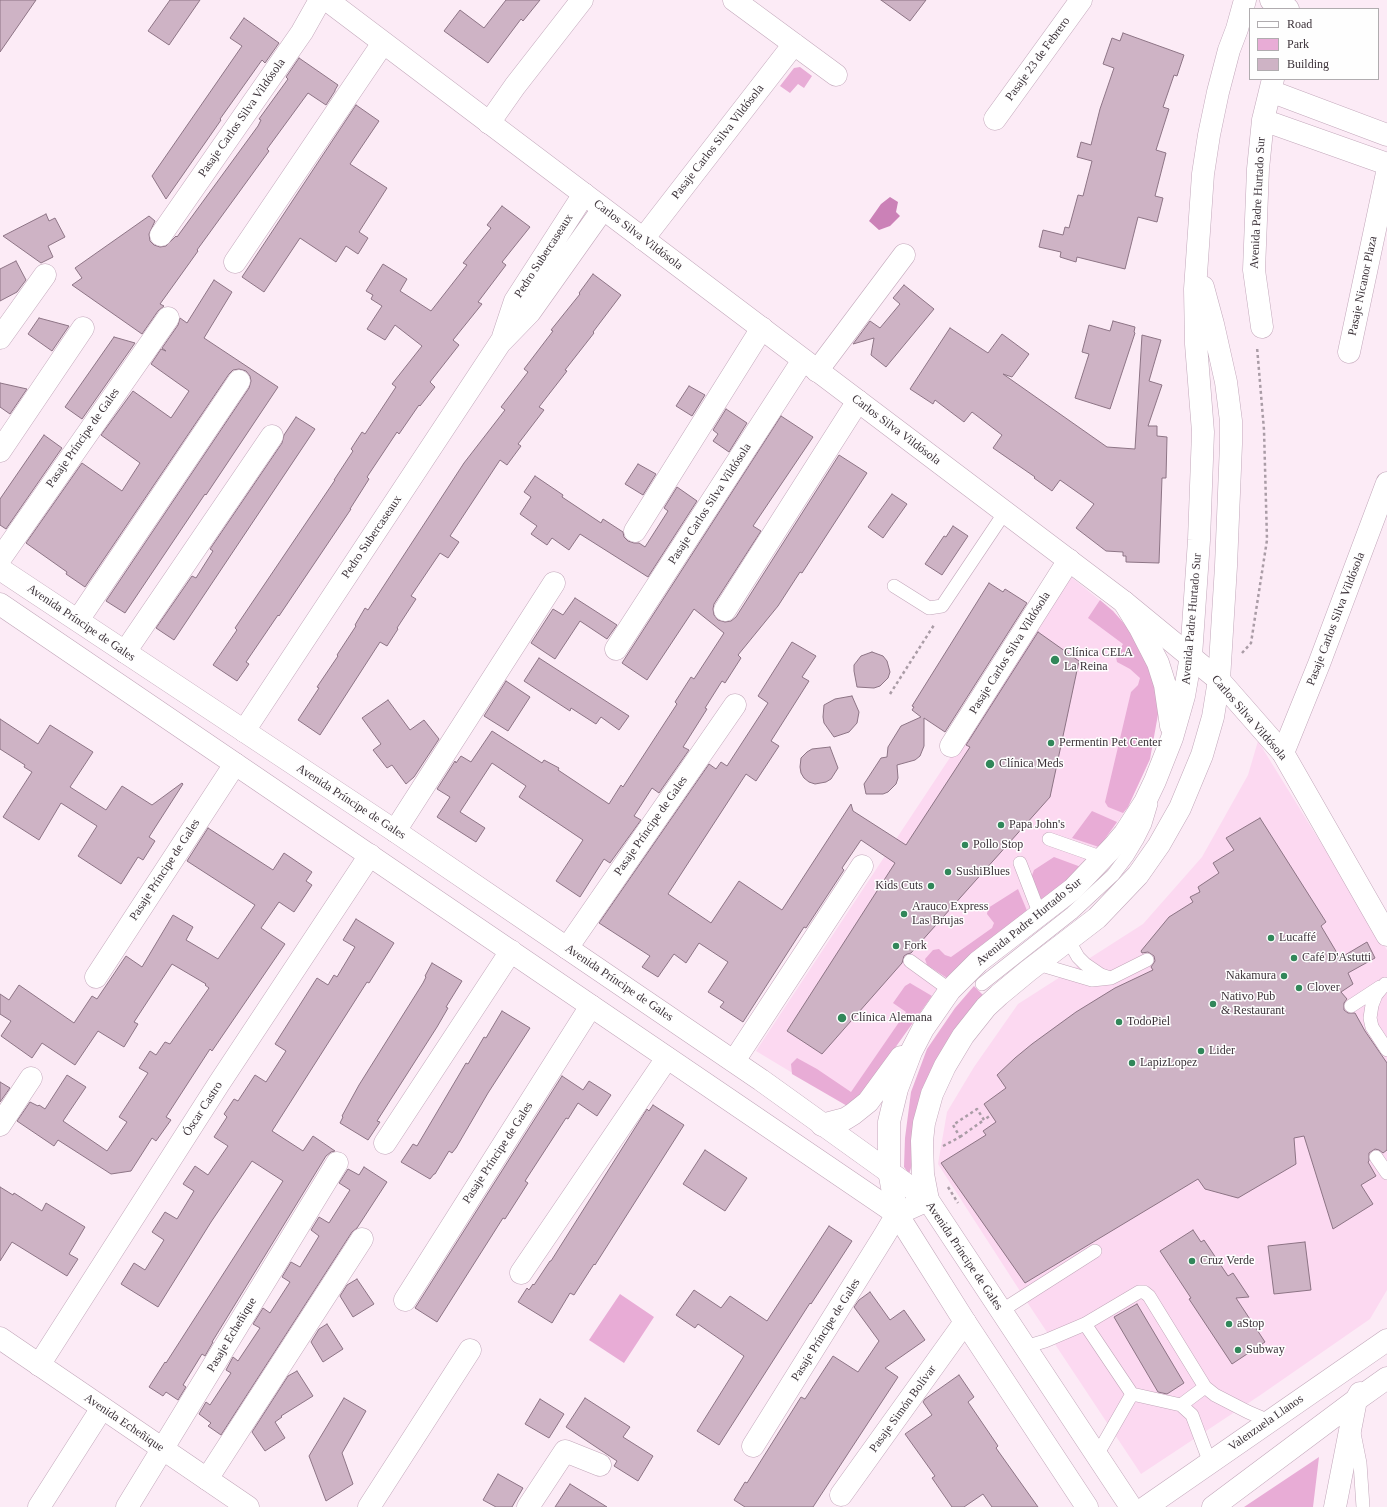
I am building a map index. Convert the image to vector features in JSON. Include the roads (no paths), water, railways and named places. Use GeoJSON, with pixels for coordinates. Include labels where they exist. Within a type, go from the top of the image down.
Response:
{"type":"FeatureCollection","features":[{"type":"Feature","properties":{"kind":"street","name":"Pasaje Carlos Silva Vildósola"},"geometry":{"type":"LineString","coordinates":[[161,235],[302,32],[320,0]]}},
{"type":"Feature","properties":{"kind":"street","name":"Carlos Silva Vildósola"},"geometry":{"type":"LineString","coordinates":[[326,0],[1069,560],[1124,602],[1219,680],[1282,753],[1387,935]]}},
{"type":"Feature","properties":{"kind":"street"},"geometry":{"type":"LineString","coordinates":[[489,123],[515,86],[582,0]]}},
{"type":"Feature","properties":{"kind":"street"},"geometry":{"type":"LineString","coordinates":[[734,0],[836,75]]}},
{"type":"Feature","properties":{"kind":"street","name":"Pasaje 23 de Febrero"},"geometry":{"type":"LineString","coordinates":[[995,119],[1081,0]]}},
{"type":"Feature","properties":{"kind":"street","name":"Avenida Padre Hurtado Sur"},"geometry":{"type":"LineString","coordinates":[[897,1214],[889,1171],[888,1141],[891,1110],[904,1067],[923,1030],[950,990],[978,962],[1073,889],[1125,833],[1145,802],[1172,738],[1184,696],[1191,656],[1203,460],[1202,414],[1196,344],[1195,308],[1203,174],[1209,135],[1229,50],[1237,29],[1245,0]]}},
{"type":"Feature","properties":{"kind":"street"},"geometry":{"type":"LineString","coordinates":[[1272,0],[1286,8]]}},
{"type":"Feature","properties":{"kind":"street"},"geometry":{"type":"LineString","coordinates":[[235,262],[383,43]]}},
{"type":"Feature","properties":{"kind":"street","name":"Pasaje Carlos Silva Vildósola"},"geometry":{"type":"LineString","coordinates":[[643,239],[794,44]]}},
{"type":"Feature","properties":{"kind":"street"},"geometry":{"type":"LineString","coordinates":[[1271,85],[1387,135]]}},
{"type":"Feature","properties":{"kind":"street","name":"Avenida Padre Hurtado Sur"},"geometry":{"type":"LineString","coordinates":[[1260,336],[1254,270],[1258,169],[1263,120],[1271,85]]}},
{"type":"Feature","properties":{"kind":"street"},"geometry":{"type":"LineString","coordinates":[[1263,120],[1387,164]]}},
{"type":"Feature","properties":{"kind":"street","name":"Pasaje Nicanor Plaza"},"geometry":{"type":"LineString","coordinates":[[1349,352],[1387,173]]}},
{"type":"Feature","properties":{"kind":"street","name":"Pedro Subercaseaux"},"geometry":{"type":"LineString","coordinates":[[500,343],[515,301],[584,194]]}},
{"type":"Feature","properties":{"kind":"street","name":"Pedro Subercaseaux"},"geometry":{"type":"LineString","coordinates":[[244,731],[500,343],[530,312],[603,209]]}},
{"type":"Feature","properties":{"kind":"street","name":"Avenida Padre Hurtado Sur"},"geometry":{"type":"LineString","coordinates":[[928,1200],[922,1159],[922,1141],[927,1110],[937,1082],[953,1052],[963,1036],[986,1007],[1004,990],[1097,918],[1126,889],[1149,861],[1170,828],[1187,793],[1202,755],[1213,717],[1219,680],[1231,468],[1231,421],[1226,382],[1213,324],[1204,293],[1198,252]]}},
{"type":"Feature","properties":{"kind":"street","name":"Pasaje Carlos Silva Vildósola"},"geometry":{"type":"LineString","coordinates":[[616,649],[810,365],[904,256]]}},
{"type":"Feature","properties":{"kind":"street"},"geometry":{"type":"LineString","coordinates":[[0,338],[45,275]]}},
{"type":"Feature","properties":{"kind":"street","name":"Pasaje Príncipe de Gales"},"geometry":{"type":"LineString","coordinates":[[0,559],[168,318]]}},
{"type":"Feature","properties":{"kind":"street"},"geometry":{"type":"LineString","coordinates":[[0,451],[83,328]]}},
{"type":"Feature","properties":{"kind":"street"},"geometry":{"type":"LineString","coordinates":[[635,531],[762,328]]}},
{"type":"Feature","properties":{"kind":"street"},"geometry":{"type":"LineString","coordinates":[[78,620],[239,381]]}},
{"type":"Feature","properties":{"kind":"street"},"geometry":{"type":"LineString","coordinates":[[725,610],[858,401]]}},
{"type":"Feature","properties":{"kind":"street"},"geometry":{"type":"LineString","coordinates":[[125,652],[272,436]]}},
{"type":"Feature","properties":{"kind":"street","name":"Pasaje Carlos Silva Vildósola"},"geometry":{"type":"LineString","coordinates":[[1282,753],[1319,664],[1387,483]]}},
{"type":"Feature","properties":{"kind":"street","name":"Pasaje Carlos Silva Vildósola"},"geometry":{"type":"LineString","coordinates":[[951,746],[1069,560]]}},
{"type":"Feature","properties":{"kind":"street","name":"Avenida Príncipe de Gales"},"geometry":{"type":"LineString","coordinates":[[0,569],[395,831],[734,1061],[928,1200],[1131,1507]]}},
{"type":"Feature","properties":{"kind":"street"},"geometry":{"type":"LineString","coordinates":[[395,831],[554,583]]}},
{"type":"Feature","properties":{"kind":"street"},"geometry":{"type":"LineString","coordinates":[[1124,602],[1140,628],[1158,663],[1168,698],[1172,738]]}},
{"type":"Feature","properties":{"kind":"street"},"geometry":{"type":"LineString","coordinates":[[0,604],[897,1214],[965,1322],[1087,1507]]}},
{"type":"Feature","properties":{"kind":"street","name":"Pasaje Príncipe de Gales"},"geometry":{"type":"LineString","coordinates":[[567,948],[735,705]]}},
{"type":"Feature","properties":{"kind":"street","name":"Pasaje Príncipe de Gales"},"geometry":{"type":"LineString","coordinates":[[96,977],[235,764]]}},
{"type":"Feature","properties":{"kind":"street","name":"Óscar Castro"},"geometry":{"type":"LineString","coordinates":[[39,1365],[214,1092],[370,855]]}},
{"type":"Feature","properties":{"kind":"street"},"geometry":{"type":"LineString","coordinates":[[734,1061],[862,866]]}},
{"type":"Feature","properties":{"kind":"street"},"geometry":{"type":"LineString","coordinates":[[385,1143],[511,951]]}},
{"type":"Feature","properties":{"kind":"street","name":"Pasaje Príncipe de Gales"},"geometry":{"type":"LineString","coordinates":[[404,1300],[591,1006]]}},
{"type":"Feature","properties":{"kind":"street"},"geometry":{"type":"LineString","coordinates":[[822,1125],[845,1119],[868,1102],[923,1030]]}},
{"type":"Feature","properties":{"kind":"street"},"geometry":{"type":"LineString","coordinates":[[521,1273],[667,1058]]}},
{"type":"Feature","properties":{"kind":"street"},"geometry":{"type":"LineString","coordinates":[[0,1125],[31,1078]]}},
{"type":"Feature","properties":{"kind":"street","name":"Pasaje Echeñique"},"geometry":{"type":"LineString","coordinates":[[127,1507],[337,1163]]}},
{"type":"Feature","properties":{"kind":"street"},"geometry":{"type":"LineString","coordinates":[[897,1214],[928,1200]]}},
{"type":"Feature","properties":{"kind":"street","name":"Pasaje Príncipe de Gales"},"geometry":{"type":"LineString","coordinates":[[754,1446],[897,1214]]}},
{"type":"Feature","properties":{"kind":"street"},"geometry":{"type":"LineString","coordinates":[[206,1479],[362,1239]]}},
{"type":"Feature","properties":{"kind":"street","name":"Pasaje Simón Bolívar"},"geometry":{"type":"LineString","coordinates":[[841,1495],[965,1322]]}},
{"type":"Feature","properties":{"kind":"street","name":"Avenida Echeñique"},"geometry":{"type":"LineString","coordinates":[[0,1338],[248,1507]]}},
{"type":"Feature","properties":{"kind":"street"},"geometry":{"type":"LineString","coordinates":[[1335,1507],[1356,1400],[1386,1340]]}},
{"type":"Feature","properties":{"kind":"street","name":"Valenzuela Llanos"},"geometry":{"type":"LineString","coordinates":[[1146,1507],[1386,1340]]}},
{"type":"Feature","properties":{"kind":"street"},"geometry":{"type":"LineString","coordinates":[[369,1507],[470,1350]]}},
{"type":"Feature","properties":{"kind":"street"},"geometry":{"type":"LineString","coordinates":[[1213,1507],[1387,1378]]}},
{"type":"Feature","properties":{"kind":"street"},"geometry":{"type":"LineString","coordinates":[[39,1507],[102,1408]]}},
{"type":"Feature","properties":{"kind":"street"},"geometry":{"type":"LineString","coordinates":[[528,1507],[565,1451],[600,1465]]}},
{"type":"Feature","properties":{"kind":"lane"},"geometry":{"type":"LineString","coordinates":[[894,586],[929,608],[942,606],[1005,512]]}},
{"type":"Feature","properties":{"kind":"lane"},"geometry":{"type":"LineString","coordinates":[[982,984],[1096,893],[1120,868],[1145,824],[1163,762]]}},
{"type":"Feature","properties":{"kind":"lane"},"geometry":{"type":"LineString","coordinates":[[1049,839],[1103,858]]}},
{"type":"Feature","properties":{"kind":"lane"},"geometry":{"type":"LineString","coordinates":[[1020,863],[1040,915]]}},
{"type":"Feature","properties":{"kind":"lane"},"geometry":{"type":"LineString","coordinates":[[1069,941],[1078,957],[1085,964],[1100,975],[1111,978]]}},
{"type":"Feature","properties":{"kind":"lane"},"geometry":{"type":"LineString","coordinates":[[1038,964],[1084,979],[1092,980],[1111,978],[1147,960]]}},
{"type":"Feature","properties":{"kind":"lane"},"geometry":{"type":"LineString","coordinates":[[910,961],[950,990]]}},
{"type":"Feature","properties":{"kind":"lane"},"geometry":{"type":"LineString","coordinates":[[1351,1006],[1386,983]]}},
{"type":"Feature","properties":{"kind":"lane"},"geometry":{"type":"LineString","coordinates":[[1386,983],[1372,1004],[1370,1018],[1372,1026],[1387,1050]]}},
{"type":"Feature","properties":{"kind":"lane"},"geometry":{"type":"LineString","coordinates":[[1376,1157],[1387,1173]]}},
{"type":"Feature","properties":{"kind":"lane"},"geometry":{"type":"LineString","coordinates":[[1001,1310],[1095,1251]]}},
{"type":"Feature","properties":{"kind":"lane"},"geometry":{"type":"LineString","coordinates":[[1025,1347],[1045,1341],[1085,1324],[1139,1292],[1144,1292],[1149,1296],[1205,1387],[1215,1395],[1269,1421]]}},
{"type":"Feature","properties":{"kind":"lane"},"geometry":{"type":"LineString","coordinates":[[1085,1324],[1132,1394],[1181,1405],[1192,1415],[1210,1463]]}},
{"type":"Feature","properties":{"kind":"lane"},"geometry":{"type":"LineString","coordinates":[[1181,1405],[1205,1387]]}},
{"type":"Feature","properties":{"kind":"lane"},"geometry":{"type":"LineString","coordinates":[[1097,1455],[1132,1394]]}},
{"type":"Feature","properties":{"kind":"lane"},"geometry":{"type":"LineString","coordinates":[[1352,1421],[1360,1463],[1363,1507]]}},
{"type":"Feature","properties":{"kind":"place","name":"Clínica CELA La Reina"},"geometry":{"type":"Point","coordinates":[1055,660]}},
{"type":"Feature","properties":{"kind":"place","name":"Permentin Pet Center"},"geometry":{"type":"Point","coordinates":[1051,743]}},
{"type":"Feature","properties":{"kind":"place","name":"Clínica Meds"},"geometry":{"type":"Point","coordinates":[990,764]}},
{"type":"Feature","properties":{"kind":"place","name":"Papa John's"},"geometry":{"type":"Point","coordinates":[1001,825]}},
{"type":"Feature","properties":{"kind":"place","name":"Pollo Stop"},"geometry":{"type":"Point","coordinates":[965,845]}},
{"type":"Feature","properties":{"kind":"place","name":"SushiBlues"},"geometry":{"type":"Point","coordinates":[948,872]}},
{"type":"Feature","properties":{"kind":"place","name":"Kids Cuts"},"geometry":{"type":"Point","coordinates":[931,886]}},
{"type":"Feature","properties":{"kind":"place","name":"Arauco Express Las Brujas"},"geometry":{"type":"Point","coordinates":[904,914]}},
{"type":"Feature","properties":{"kind":"place","name":"Lucaffé"},"geometry":{"type":"Point","coordinates":[1271,938]}},
{"type":"Feature","properties":{"kind":"place","name":"Fork"},"geometry":{"type":"Point","coordinates":[896,946]}},
{"type":"Feature","properties":{"kind":"place","name":"Café D'Astutti"},"geometry":{"type":"Point","coordinates":[1294,958]}},
{"type":"Feature","properties":{"kind":"place","name":"Nakamura"},"geometry":{"type":"Point","coordinates":[1284,976]}},
{"type":"Feature","properties":{"kind":"place","name":"Clover"},"geometry":{"type":"Point","coordinates":[1299,988]}},
{"type":"Feature","properties":{"kind":"place","name":"Nativo Pub & Restaurant"},"geometry":{"type":"Point","coordinates":[1213,1004]}},
{"type":"Feature","properties":{"kind":"place","name":"Clínica Alemana"},"geometry":{"type":"Point","coordinates":[842,1018]}},
{"type":"Feature","properties":{"kind":"place","name":"TodoPiel"},"geometry":{"type":"Point","coordinates":[1119,1022]}},
{"type":"Feature","properties":{"kind":"place","name":"Lider"},"geometry":{"type":"Point","coordinates":[1201,1051]}},
{"type":"Feature","properties":{"kind":"place","name":"LapizLopez"},"geometry":{"type":"Point","coordinates":[1132,1063]}},
{"type":"Feature","properties":{"kind":"place","name":"Cruz Verde"},"geometry":{"type":"Point","coordinates":[1192,1261]}},
{"type":"Feature","properties":{"kind":"place","name":"aStop"},"geometry":{"type":"Point","coordinates":[1229,1324]}},
{"type":"Feature","properties":{"kind":"place","name":"Subway"},"geometry":{"type":"Point","coordinates":[1238,1350]}}]}
